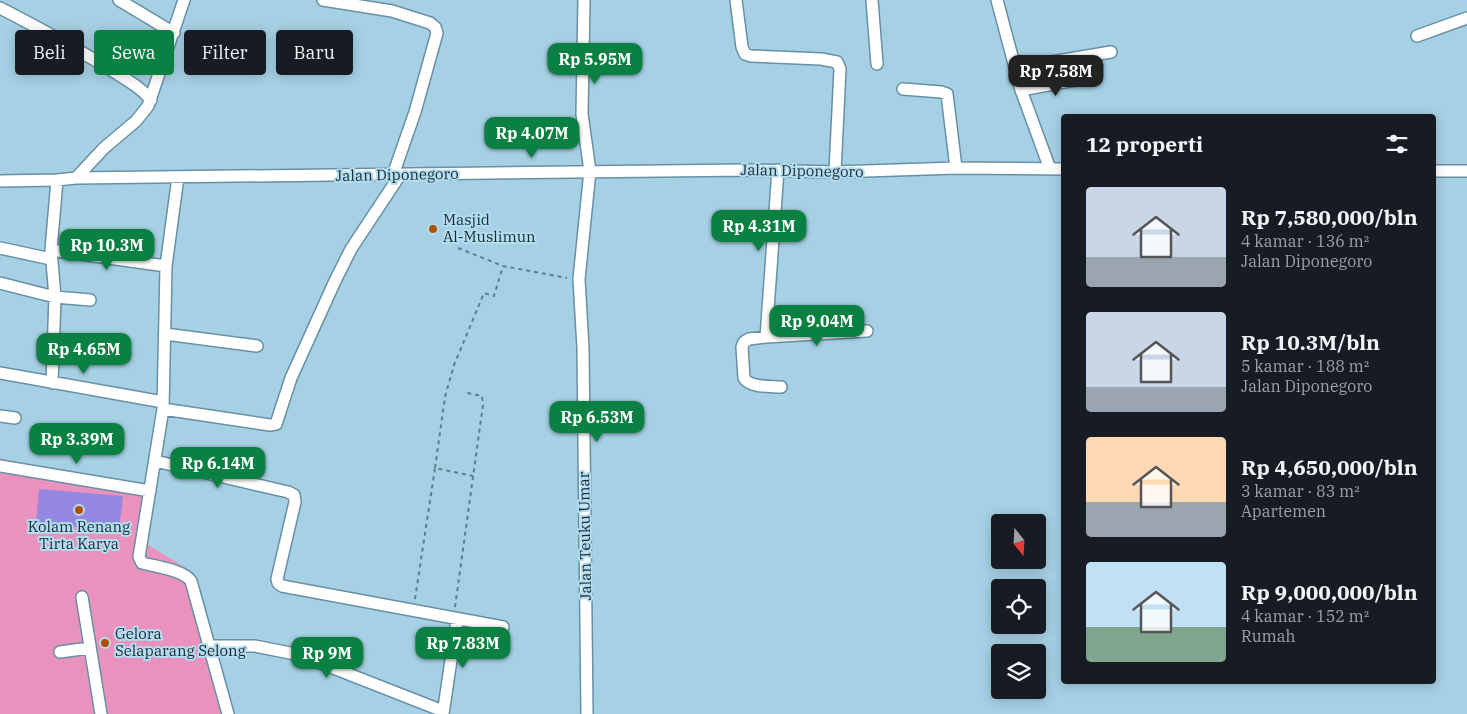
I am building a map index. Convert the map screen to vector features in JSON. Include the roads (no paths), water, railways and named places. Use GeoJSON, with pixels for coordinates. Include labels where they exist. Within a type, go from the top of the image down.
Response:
{"type":"FeatureCollection","features":[{"type":"Feature","properties":{"kind":"street"},"geometry":{"type":"LineString","coordinates":[[119,0],[171,30]]}},
{"type":"Feature","properties":{"kind":"street"},"geometry":{"type":"LineString","coordinates":[[174,32],[184,0]]}},
{"type":"Feature","properties":{"kind":"street"},"geometry":{"type":"LineString","coordinates":[[0,373],[163,406],[276,424],[301,355],[338,275],[351,250],[397,175],[437,33],[435,27],[430,23],[392,11],[323,0]]}},
{"type":"Feature","properties":{"kind":"street","name":"Jalan Teuku Umar"},"geometry":{"type":"LineString","coordinates":[[584,0],[582,114],[590,171],[579,279],[583,348],[586,714]]}},
{"type":"Feature","properties":{"kind":"street"},"geometry":{"type":"LineString","coordinates":[[736,0],[742,47],[745,54],[751,56],[821,59],[837,62],[840,69],[835,172]]}},
{"type":"Feature","properties":{"kind":"street"},"geometry":{"type":"LineString","coordinates":[[872,0],[877,64]]}},
{"type":"Feature","properties":{"kind":"street"},"geometry":{"type":"LineString","coordinates":[[997,0],[1021,90],[1050,169]]}},
{"type":"Feature","properties":{"kind":"street"},"geometry":{"type":"LineString","coordinates":[[0,8],[54,35],[139,88],[151,100]]}},
{"type":"Feature","properties":{"kind":"street"},"geometry":{"type":"LineString","coordinates":[[1417,36],[1467,18]]}},
{"type":"Feature","properties":{"kind":"street"},"geometry":{"type":"LineString","coordinates":[[1015,68],[1111,52]]}},
{"type":"Feature","properties":{"kind":"street"},"geometry":{"type":"LineString","coordinates":[[76,178],[104,148],[144,114],[159,75]]}},
{"type":"Feature","properties":{"kind":"street"},"geometry":{"type":"LineString","coordinates":[[1021,90],[1086,78]]}},
{"type":"Feature","properties":{"kind":"street"},"geometry":{"type":"LineString","coordinates":[[903,88],[947,94],[956,168]]}},
{"type":"Feature","properties":{"kind":"street","name":"Jalan Diponegoro"},"geometry":{"type":"LineString","coordinates":[[0,181],[76,178],[590,171],[778,170],[835,172],[956,168],[1061,169]]}},
{"type":"Feature","properties":{"kind":"street"},"geometry":{"type":"LineString","coordinates":[[766,337],[778,170]]}},
{"type":"Feature","properties":{"kind":"street"},"geometry":{"type":"LineString","coordinates":[[1436,171],[1467,171]]}},
{"type":"Feature","properties":{"kind":"street"},"geometry":{"type":"LineString","coordinates":[[178,177],[166,266],[163,406],[139,555],[142,563],[179,573],[189,578],[228,714]]}},
{"type":"Feature","properties":{"kind":"street"},"geometry":{"type":"LineString","coordinates":[[52,383],[55,296],[51,254],[56,180]]}},
{"type":"Feature","properties":{"kind":"street"},"geometry":{"type":"LineString","coordinates":[[0,248],[166,266]]}},
{"type":"Feature","properties":{"kind":"street"},"geometry":{"type":"LineString","coordinates":[[0,283],[55,296],[90,300]]}},
{"type":"Feature","properties":{"kind":"street"},"geometry":{"type":"LineString","coordinates":[[781,387],[752,385],[746,382],[744,378],[742,347],[744,342],[766,337],[867,331]]}},
{"type":"Feature","properties":{"kind":"street"},"geometry":{"type":"LineString","coordinates":[[165,334],[257,346]]}},
{"type":"Feature","properties":{"kind":"street"},"geometry":{"type":"LineString","coordinates":[[0,416],[15,418]]}},
{"type":"Feature","properties":{"kind":"street"},"geometry":{"type":"LineString","coordinates":[[155,461],[294,495],[295,502],[277,579],[280,585],[455,620],[503,627]]}},
{"type":"Feature","properties":{"kind":"street"},"geometry":{"type":"LineString","coordinates":[[0,466],[150,490]]}},
{"type":"Feature","properties":{"kind":"street"},"geometry":{"type":"LineString","coordinates":[[82,597],[101,714]]}},
{"type":"Feature","properties":{"kind":"street"},"geometry":{"type":"LineString","coordinates":[[209,646],[255,646],[300,655],[443,713],[455,620]]}},
{"type":"Feature","properties":{"kind":"street"},"geometry":{"type":"LineString","coordinates":[[60,652],[89,648]]}},
{"type":"Feature","properties":{"kind":"place","name":"Masjid Al-Muslimun"},"geometry":{"type":"Point","coordinates":[433,229]}},
{"type":"Feature","properties":{"kind":"place","name":"Kolam Renang Tirta Karya"},"geometry":{"type":"Point","coordinates":[79,510]}},
{"type":"Feature","properties":{"kind":"place","name":"Gelora Selaparang Selong"},"geometry":{"type":"Point","coordinates":[105,643]}}]}
